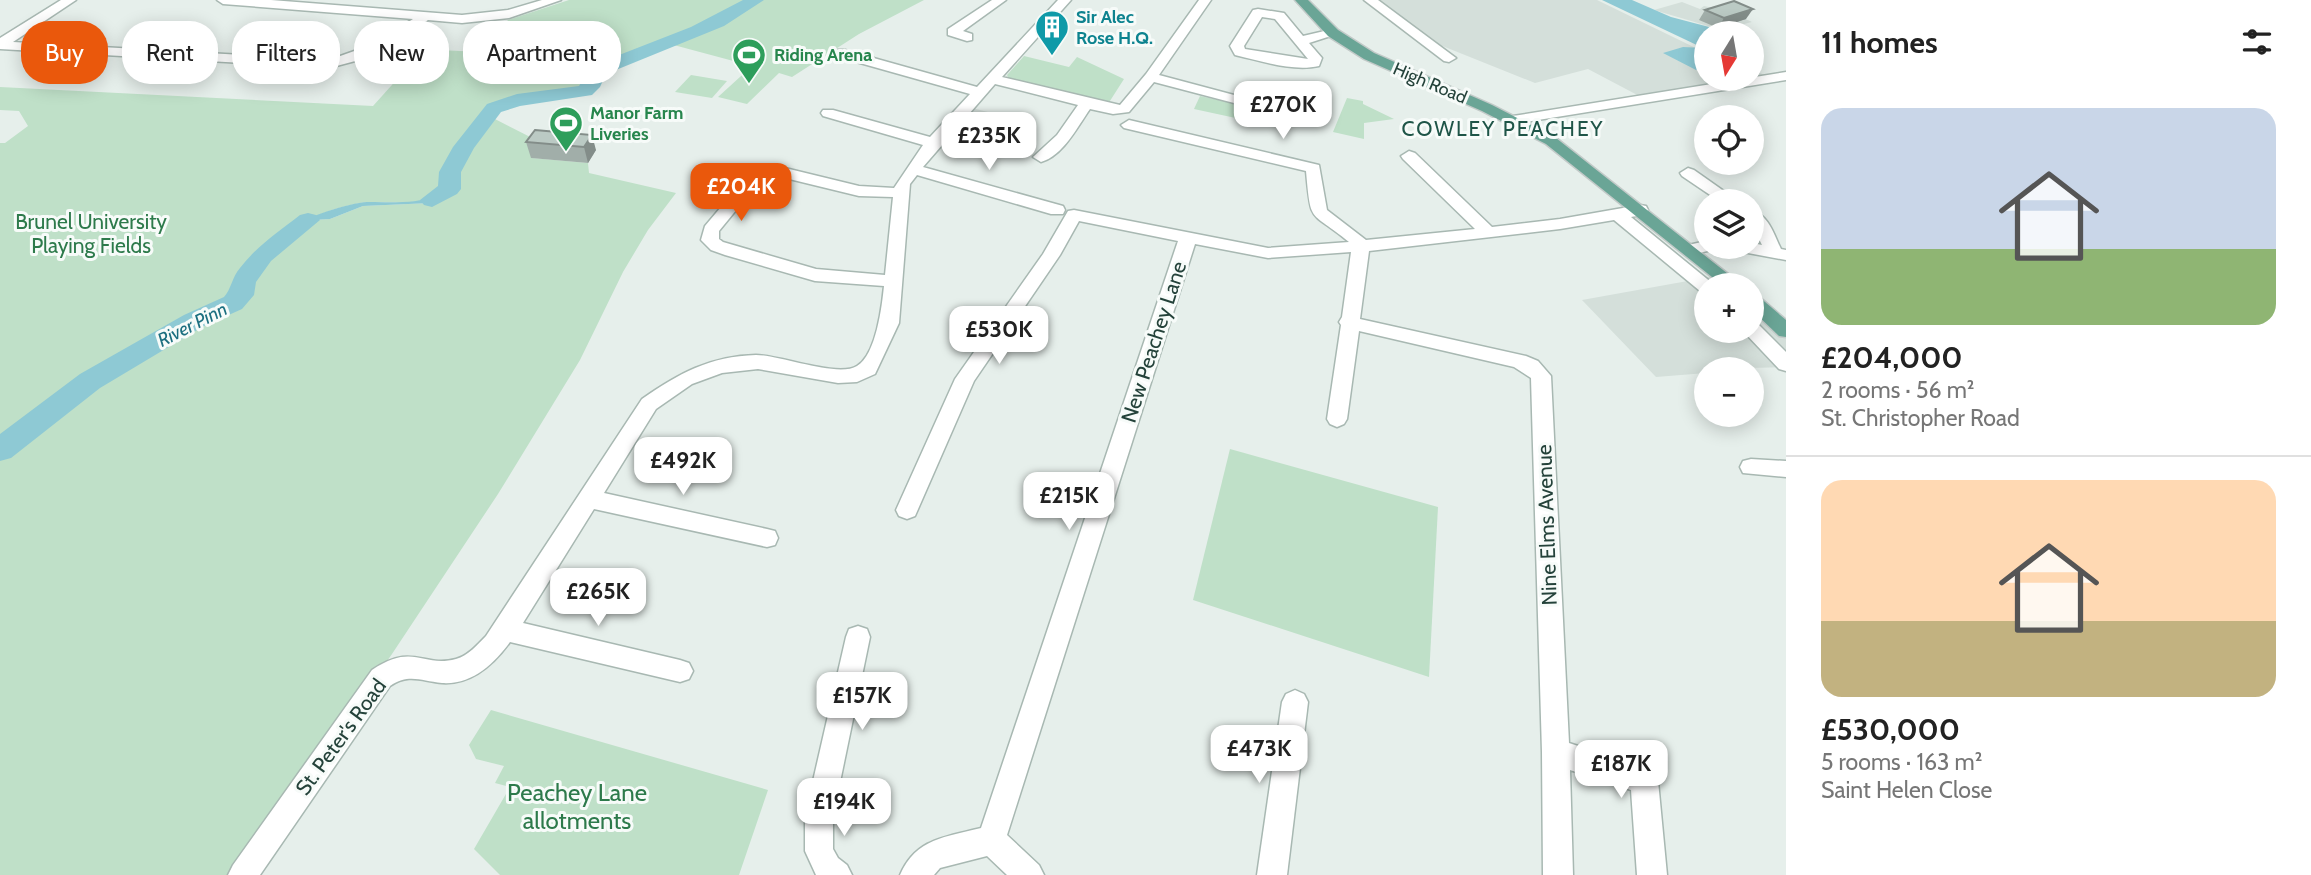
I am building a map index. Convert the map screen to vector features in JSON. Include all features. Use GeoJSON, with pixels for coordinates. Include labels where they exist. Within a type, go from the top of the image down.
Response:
{"type":"FeatureCollection","features":[{"type":"Feature","properties":{"kind":"main road","name":"High Road"},"geometry":{"type":"LineString","coordinates":[[1301,0],[1333,33],[1390,66],[1513,120],[1551,141],[1640,210],[1694,245]]}},
{"type":"Feature","properties":{"kind":"main road","name":"High Road"},"geometry":{"type":"LineString","coordinates":[[1708,259],[1722,273]]}},
{"type":"Feature","properties":{"kind":"main road"},"geometry":{"type":"LineString","coordinates":[[1764,311],[1786,331]]}},
{"type":"Feature","properties":{"kind":"street"},"geometry":{"type":"LineString","coordinates":[[0,45],[70,0]]}},
{"type":"Feature","properties":{"kind":"street"},"geometry":{"type":"LineString","coordinates":[[223,0],[424,17],[486,17],[528,9],[555,0]]}},
{"type":"Feature","properties":{"kind":"street"},"geometry":{"type":"LineString","coordinates":[[315,9],[330,0]]}},
{"type":"Feature","properties":{"kind":"street"},"geometry":{"type":"LineString","coordinates":[[967,37],[947,31],[1000,0]]}},
{"type":"Feature","properties":{"kind":"street","name":"St. Peter's Road"},"geometry":{"type":"LineString","coordinates":[[243,875],[381,678],[394,670],[410,666],[447,671],[470,666],[485,655],[505,630],[649,404],[685,379],[720,366],[758,362],[838,376],[857,375],[868,369],[890,323],[902,184],[933,143],[1065,0]]}},
{"type":"Feature","properties":{"kind":"street"},"geometry":{"type":"LineString","coordinates":[[992,79],[1116,110],[1124,109],[1151,77],[1205,0]]}},
{"type":"Feature","properties":{"kind":"street"},"geometry":{"type":"LineString","coordinates":[[1370,0],[1449,58]]}},
{"type":"Feature","properties":{"kind":"street"},"geometry":{"type":"LineString","coordinates":[[1261,12],[1279,16],[1300,41],[1315,58],[1314,62],[1301,64],[1245,54],[1237,48],[1261,12]]}},
{"type":"Feature","properties":{"kind":"street"},"geometry":{"type":"LineString","coordinates":[[0,45],[329,64],[348,61],[370,52],[424,17]]}},
{"type":"Feature","properties":{"kind":"street"},"geometry":{"type":"LineString","coordinates":[[1300,41],[1333,33]]}},
{"type":"Feature","properties":{"kind":"street"},"geometry":{"type":"LineString","coordinates":[[840,53],[979,92]]}},
{"type":"Feature","properties":{"kind":"street"},"geometry":{"type":"LineString","coordinates":[[1151,77],[1234,99],[1251,97]]}},
{"type":"Feature","properties":{"kind":"street"},"geometry":{"type":"LineString","coordinates":[[1513,120],[1779,78]]}},
{"type":"Feature","properties":{"kind":"street"},"geometry":{"type":"LineString","coordinates":[[1041,157],[1062,138],[1087,103]]}},
{"type":"Feature","properties":{"kind":"street"},"geometry":{"type":"LineString","coordinates":[[828,113],[933,143]]}},
{"type":"Feature","properties":{"kind":"street"},"geometry":{"type":"LineString","coordinates":[[1129,125],[1311,167],[1314,170],[1315,199],[1319,211],[1325,219],[1354,237],[1361,246],[1348,322],[1337,419]]}},
{"type":"Feature","properties":{"kind":"street"},"geometry":{"type":"LineString","coordinates":[[1409,156],[1488,232]]}},
{"type":"Feature","properties":{"kind":"street"},"geometry":{"type":"LineString","coordinates":[[913,169],[1065,213],[1188,238]]}},
{"type":"Feature","properties":{"kind":"street"},"geometry":{"type":"LineString","coordinates":[[893,281],[815,275],[731,251],[710,240],[711,230],[754,178],[766,172],[781,172],[859,191],[901,193]]}},
{"type":"Feature","properties":{"kind":"street"},"geometry":{"type":"LineString","coordinates":[[1688,173],[1712,189]]}},
{"type":"Feature","properties":{"kind":"street","name":"New Peachey Lane"},"geometry":{"type":"LineString","coordinates":[[991,840],[1188,238],[1268,253],[1488,232],[1640,210]]}},
{"type":"Feature","properties":{"kind":"street"},"geometry":{"type":"LineString","coordinates":[[907,510],[965,379],[1052,255],[1065,213]]}},
{"type":"Feature","properties":{"kind":"street"},"geometry":{"type":"LineString","coordinates":[[1617,214],[1694,277]]}},
{"type":"Feature","properties":{"kind":"street"},"geometry":{"type":"LineString","coordinates":[[1764,229],[1780,255]]}},
{"type":"Feature","properties":{"kind":"street","name":"Nine Elms Avenue"},"geometry":{"type":"LineString","coordinates":[[1348,322],[1519,361],[1531,366],[1541,376],[1556,752],[1558,875]]}},
{"type":"Feature","properties":{"kind":"street"},"geometry":{"type":"LineString","coordinates":[[1764,341],[1786,364]]}},
{"type":"Feature","properties":{"kind":"street"},"geometry":{"type":"LineString","coordinates":[[1751,467],[1786,469]]}},
{"type":"Feature","properties":{"kind":"street"},"geometry":{"type":"LineString","coordinates":[[589,499],[768,538]]}},
{"type":"Feature","properties":{"kind":"street"},"geometry":{"type":"LineString","coordinates":[[505,630],[680,671]]}},
{"type":"Feature","properties":{"kind":"street"},"geometry":{"type":"LineString","coordinates":[[836,875],[828,868],[819,851],[820,816],[858,637]]}},
{"type":"Feature","properties":{"kind":"street"},"geometry":{"type":"LineString","coordinates":[[1272,875],[1295,702]]}},
{"type":"Feature","properties":{"kind":"street"},"geometry":{"type":"LineString","coordinates":[[1556,752],[1644,781],[1652,875]]}},
{"type":"Feature","properties":{"kind":"street"},"geometry":{"type":"LineString","coordinates":[[915,875],[931,856],[991,840],[1029,875]]}},
{"type":"Feature","properties":{"kind":"shaded area"},"geometry":{"type":"Polygon","coordinates":[[[1375,0],[1597,0],[1694,47],[1694,90],[1643,98],[1588,69],[1535,83],[1430,41],[1375,0]]]}},
{"type":"Feature","properties":{"kind":"shaded area"},"geometry":{"type":"Polygon","coordinates":[[[1682,2],[1700,9],[1704,6],[1728,11],[1750,21],[1694,22],[1654,10],[1682,2]]]}},
{"type":"Feature","properties":{"kind":"shaded area"},"geometry":{"type":"Polygon","coordinates":[[[972,108],[1016,119],[990,150],[944,138],[972,108]]]}},
{"type":"Feature","properties":{"kind":"shaded area"},"geometry":{"type":"Polygon","coordinates":[[[1694,280],[1694,343],[1764,343],[1764,312],[1786,331],[1786,367],[1764,368],[1764,357],[1694,357],[1694,374],[1656,377],[1582,300],[1694,280]]]}},
{"type":"Feature","properties":{"kind":"green space"},"geometry":{"type":"Polygon","coordinates":[[[569,0],[924,0],[859,34],[792,77],[779,73],[747,104],[718,97],[752,66],[670,44],[636,53],[621,60],[621,21],[507,21],[569,0]]]}},
{"type":"Feature","properties":{"kind":"green space","name":"Brunel University Playing Fields"},"geometry":{"type":"Polygon","coordinates":[[[449,50],[463,51],[463,84],[596,84],[586,92],[507,104],[496,110],[491,117],[544,144],[532,158],[588,163],[589,173],[676,193],[648,230],[623,272],[580,360],[498,494],[392,654],[236,875],[0,875],[0,143],[5,143],[28,126],[19,111],[0,110],[0,87],[373,106],[393,84],[449,84],[449,50]],[[453,175],[442,192],[434,197],[406,202],[368,202],[345,206],[306,221],[278,243],[313,220],[330,219],[363,206],[431,203],[452,190],[453,175]]]}},
{"type":"Feature","properties":{"kind":"green space"},"geometry":{"type":"Polygon","coordinates":[[[1024,56],[1069,67],[1077,57],[1124,79],[1108,104],[1009,79],[1007,75],[1024,56]]]}},
{"type":"Feature","properties":{"kind":"green space","name":"Riding Arena"},"geometry":{"type":"Polygon","coordinates":[[[691,75],[727,81],[712,98],[675,92],[691,75]]]}},
{"type":"Feature","properties":{"kind":"green space"},"geometry":{"type":"Polygon","coordinates":[[[1200,96],[1259,109],[1254,122],[1194,109],[1200,96]]]}},
{"type":"Feature","properties":{"kind":"green space"},"geometry":{"type":"Polygon","coordinates":[[[1347,98],[1363,101],[1363,104],[1394,119],[1364,123],[1364,139],[1333,132],[1347,98]]]}},
{"type":"Feature","properties":{"kind":"green space"},"geometry":{"type":"Polygon","coordinates":[[[1230,449],[1438,507],[1429,677],[1193,600],[1230,449]]]}},
{"type":"Feature","properties":{"kind":"green space","name":"Peachey Lane allotments"},"geometry":{"type":"Polygon","coordinates":[[[491,710],[768,790],[739,875],[500,875],[474,849],[510,787],[495,783],[504,766],[476,759],[469,745],[491,710]]]}},
{"type":"Feature","properties":{"kind":"water"},"geometry":{"type":"Polygon","coordinates":[[[1602,0],[1632,0],[1671,17],[1694,23],[1694,44],[1602,0]]]}},
{"type":"Feature","properties":{"kind":"water"},"geometry":{"type":"Polygon","coordinates":[[[1683,47],[1694,48],[1694,69],[1663,53],[1683,47]]]}},
{"type":"Feature","properties":{"kind":"water"},"geometry":{"type":"Polygon","coordinates":[[[453,168],[452,190],[443,198],[431,203],[363,206],[330,219],[313,220],[276,245],[290,228],[327,211],[359,203],[408,202],[428,198],[446,188],[444,175],[453,168]]]}},
{"type":"Feature","properties":{"kind":"building"},"geometry":{"type":"Polygon","coordinates":[[[1734,1],[1753,9],[1724,18],[1705,10],[1734,1]]]}},
{"type":"Feature","properties":{"kind":"building"},"geometry":{"type":"Polygon","coordinates":[[[535,130],[592,135],[584,147],[526,142],[535,130]]]}},
{"type":"Feature","properties":{"kind":"waterway","name":"River Pinn"},"geometry":{"type":"LineString","coordinates":[[432,200],[449,189],[450,172],[464,147],[494,108],[517,100],[585,91],[590,87],[598,70],[698,31],[755,0]]}},
{"type":"Feature","properties":{"kind":"waterway","name":"River Pinn"},"geometry":{"type":"LineString","coordinates":[[0,450],[90,381],[193,321],[233,303],[241,295],[243,281],[262,256],[308,220]]}},
{"type":"Feature","properties":{"kind":"place","name":"Sir Alec Rose H.Q."},"geometry":{"type":"Point","coordinates":[1052,57]}},
{"type":"Feature","properties":{"kind":"place","name":"Riding Arena"},"geometry":{"type":"Point","coordinates":[749,85]}},
{"type":"Feature","properties":{"kind":"place","name":"Manor Farm Liveries"},"geometry":{"type":"Point","coordinates":[566,153]}},
{"type":"Feature","properties":{"kind":"district","name":"COWLEY PEACHEY"},"geometry":{"type":"Point","coordinates":[1503,129]}}]}
